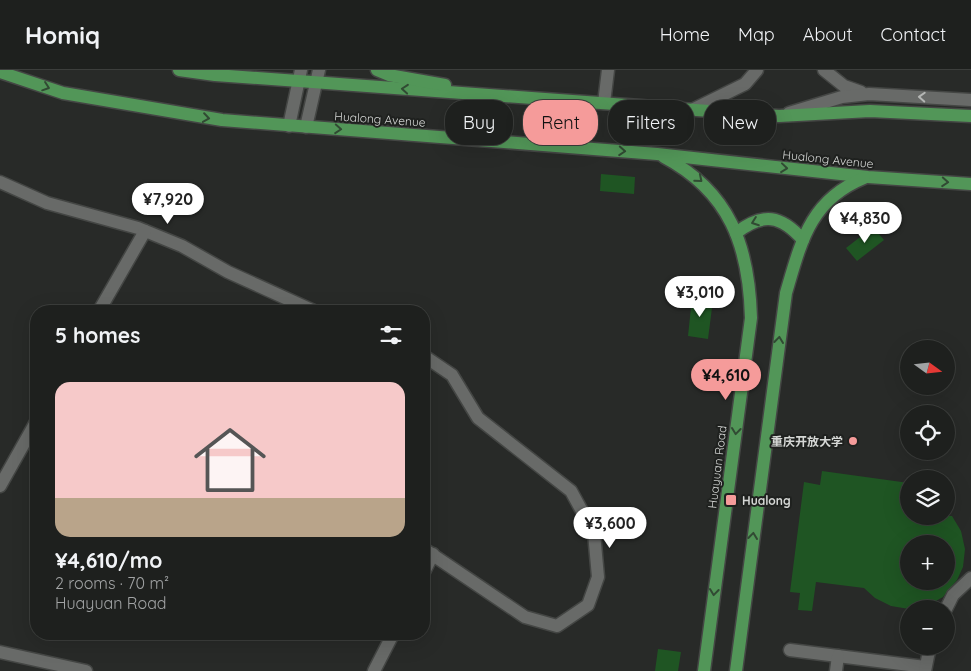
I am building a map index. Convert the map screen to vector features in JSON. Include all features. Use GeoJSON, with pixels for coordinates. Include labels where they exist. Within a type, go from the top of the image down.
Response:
{"type":"FeatureCollection","features":[{"type":"Feature","properties":{"kind":"main road"},"geometry":{"type":"LineString","coordinates":[[179,70],[215,75],[317,76],[488,96],[608,103]]}},
{"type":"Feature","properties":{"kind":"main road"},"geometry":{"type":"LineString","coordinates":[[215,75],[233,70]]}},
{"type":"Feature","properties":{"kind":"main road"},"geometry":{"type":"LineString","coordinates":[[378,70],[389,75],[444,85],[488,96]]}},
{"type":"Feature","properties":{"kind":"main road","name":"Hualong Avenue"},"geometry":{"type":"LineString","coordinates":[[0,72],[63,93],[205,118],[657,154],[868,177],[971,184]]}},
{"type":"Feature","properties":{"kind":"main road"},"geometry":{"type":"LineString","coordinates":[[694,110],[779,116],[870,111],[971,116]]}},
{"type":"Feature","properties":{"kind":"main road","name":"Huayuan Road"},"geometry":{"type":"LineString","coordinates":[[657,154],[687,169],[707,186],[724,207],[736,233],[750,285],[751,318],[704,671]]}},
{"type":"Feature","properties":{"kind":"main road"},"geometry":{"type":"LineString","coordinates":[[736,671],[786,293],[803,240],[813,218],[829,198],[845,186],[868,177]]}},
{"type":"Feature","properties":{"kind":"main road"},"geometry":{"type":"LineString","coordinates":[[736,233],[751,221],[766,218],[780,221],[793,229],[803,240]]}},
{"type":"Feature","properties":{"kind":"street"},"geometry":{"type":"LineString","coordinates":[[604,103],[608,70]]}},
{"type":"Feature","properties":{"kind":"street"},"geometry":{"type":"LineString","coordinates":[[694,109],[745,84],[757,70]]}},
{"type":"Feature","properties":{"kind":"street"},"geometry":{"type":"LineString","coordinates":[[824,70],[844,86],[869,94]]}},
{"type":"Feature","properties":{"kind":"street"},"geometry":{"type":"LineString","coordinates":[[289,126],[300,75]]}},
{"type":"Feature","properties":{"kind":"street"},"geometry":{"type":"LineString","coordinates":[[306,127],[317,76]]}},
{"type":"Feature","properties":{"kind":"street"},"geometry":{"type":"LineString","coordinates":[[779,116],[842,97],[869,94],[971,100]]}},
{"type":"Feature","properties":{"kind":"street"},"geometry":{"type":"LineString","coordinates":[[0,182],[47,203],[145,231],[182,246],[228,272],[301,305]]}},
{"type":"Feature","properties":{"kind":"street"},"geometry":{"type":"LineString","coordinates":[[102,305],[145,231]]}},
{"type":"Feature","properties":{"kind":"street"},"geometry":{"type":"LineString","coordinates":[[430,360],[452,376],[478,418],[571,491],[594,533],[598,577],[588,605],[557,626],[525,617],[430,553]]}},
{"type":"Feature","properties":{"kind":"street"},"geometry":{"type":"LineString","coordinates":[[0,486],[30,433]]}},
{"type":"Feature","properties":{"kind":"street"},"geometry":{"type":"LineString","coordinates":[[950,600],[953,595],[971,578]]}},
{"type":"Feature","properties":{"kind":"street"},"geometry":{"type":"LineString","coordinates":[[374,671],[390,640]]}},
{"type":"Feature","properties":{"kind":"street"},"geometry":{"type":"LineString","coordinates":[[790,650],[925,669],[928,655]]}},
{"type":"Feature","properties":{"kind":"street"},"geometry":{"type":"LineString","coordinates":[[0,652],[86,671]]}},
{"type":"Feature","properties":{"kind":"street"},"geometry":{"type":"LineString","coordinates":[[836,671],[838,656]]}},
{"type":"Feature","properties":{"kind":"building"},"geometry":{"type":"Polygon","coordinates":[[[601,174],[635,177],[634,194],[600,191],[601,174]]]}},
{"type":"Feature","properties":{"kind":"building"},"geometry":{"type":"Polygon","coordinates":[[[873,227],[884,240],[857,261],[846,248],[873,227]]]}},
{"type":"Feature","properties":{"kind":"building"},"geometry":{"type":"Polygon","coordinates":[[[692,298],[713,300],[708,339],[688,336],[692,298]]]}},
{"type":"Feature","properties":{"kind":"building"},"geometry":{"type":"Polygon","coordinates":[[[822,471],[900,482],[900,525],[955,525],[955,521],[961,531],[965,549],[963,567],[957,580],[955,582],[955,535],[900,535],[900,590],[949,590],[943,597],[938,600],[900,600],[900,608],[891,606],[875,598],[864,588],[816,582],[812,611],[798,610],[800,593],[790,592],[804,482],[820,485],[822,471]]]}},
{"type":"Feature","properties":{"kind":"building"},"geometry":{"type":"Polygon","coordinates":[[[658,649],[681,652],[678,671],[655,671],[658,649]]]}},
{"type":"Feature","properties":{"kind":"place","name":"重庆开放大学"},"geometry":{"type":"Point","coordinates":[853,441]}},
{"type":"Feature","properties":{"kind":"place","name":"Hualong"},"geometry":{"type":"Point","coordinates":[731,500]}}]}
